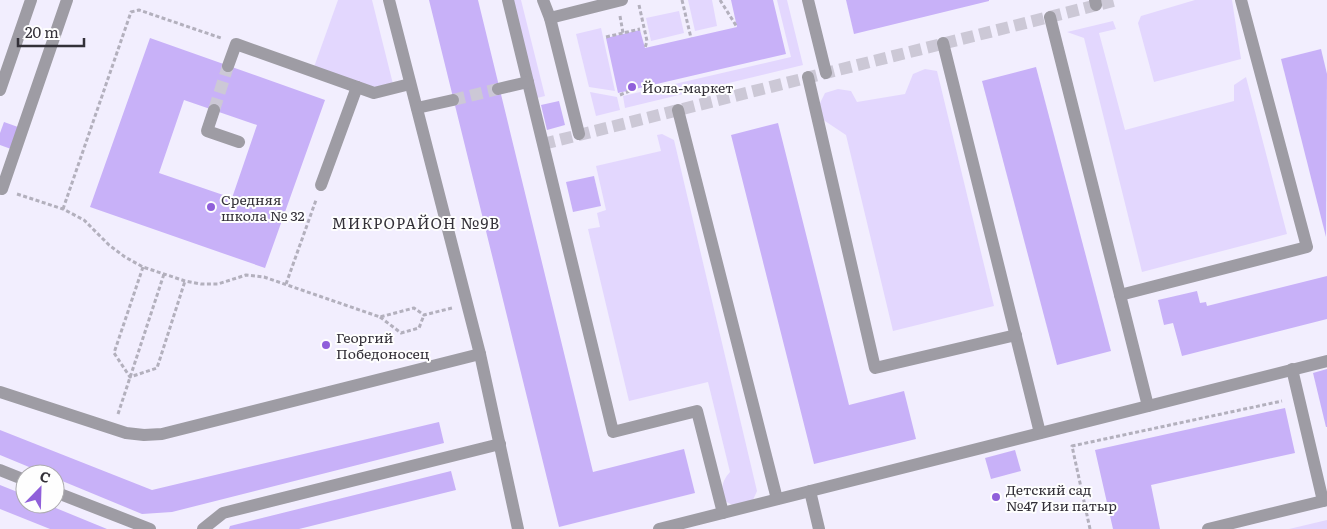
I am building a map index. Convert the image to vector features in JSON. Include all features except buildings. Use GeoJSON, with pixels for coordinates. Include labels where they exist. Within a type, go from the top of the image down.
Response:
{"type":"FeatureCollection","features":[{"type":"Feature","properties":{"kind":"lane"},"geometry":{"type":"LineString","coordinates":[[0,90],[31,0]]}},
{"type":"Feature","properties":{"kind":"lane"},"geometry":{"type":"LineString","coordinates":[[1,190],[67,0]]}},
{"type":"Feature","properties":{"kind":"lane"},"geometry":{"type":"LineString","coordinates":[[389,0],[468,304],[518,529]]}},
{"type":"Feature","properties":{"kind":"lane"},"geometry":{"type":"LineString","coordinates":[[508,0],[613,432],[697,411],[723,513]]}},
{"type":"Feature","properties":{"kind":"lane"},"geometry":{"type":"LineString","coordinates":[[543,0],[550,18],[579,134]]}},
{"type":"Feature","properties":{"kind":"lane"},"geometry":{"type":"LineString","coordinates":[[808,0],[826,73]]}},
{"type":"Feature","properties":{"kind":"lane"},"geometry":{"type":"LineString","coordinates":[[1120,295],[1307,247],[1241,0]]}},
{"type":"Feature","properties":{"kind":"lane"},"geometry":{"type":"LineString","coordinates":[[550,18],[620,5]]}},
{"type":"Feature","properties":{"kind":"lane"},"geometry":{"type":"LineString","coordinates":[[1050,17],[1148,406]]}},
{"type":"Feature","properties":{"kind":"lane"},"geometry":{"type":"LineString","coordinates":[[943,43],[1040,433]]}},
{"type":"Feature","properties":{"kind":"lane"},"geometry":{"type":"LineString","coordinates":[[228,66],[236,44],[374,93],[410,84]]}},
{"type":"Feature","properties":{"kind":"lane"},"geometry":{"type":"LineString","coordinates":[[808,77],[875,368],[1016,335]]}},
{"type":"Feature","properties":{"kind":"lane"},"geometry":{"type":"LineString","coordinates":[[498,89],[528,82]]}},
{"type":"Feature","properties":{"kind":"lane"},"geometry":{"type":"LineString","coordinates":[[321,185],[357,87]]}},
{"type":"Feature","properties":{"kind":"lane"},"geometry":{"type":"LineString","coordinates":[[417,108],[453,100]]}},
{"type":"Feature","properties":{"kind":"lane"},"geometry":{"type":"LineString","coordinates":[[214,110],[207,131],[239,142]]}},
{"type":"Feature","properties":{"kind":"lane"},"geometry":{"type":"LineString","coordinates":[[678,110],[777,499]]}},
{"type":"Feature","properties":{"kind":"lane"},"geometry":{"type":"LineString","coordinates":[[0,392],[113,429],[144,436],[162,434],[480,354]]}},
{"type":"Feature","properties":{"kind":"lane"},"geometry":{"type":"LineString","coordinates":[[659,529],[1327,361]]}},
{"type":"Feature","properties":{"kind":"lane"},"geometry":{"type":"LineString","coordinates":[[1208,529],[1325,501],[1292,370]]}},
{"type":"Feature","properties":{"kind":"lane"},"geometry":{"type":"LineString","coordinates":[[203,529],[222,514],[500,444]]}},
{"type":"Feature","properties":{"kind":"lane"},"geometry":{"type":"LineString","coordinates":[[0,470],[15,476]]}},
{"type":"Feature","properties":{"kind":"lane"},"geometry":{"type":"LineString","coordinates":[[810,491],[819,529]]}},
{"type":"Feature","properties":{"kind":"lane"},"geometry":{"type":"LineString","coordinates":[[65,496],[150,529]]}},
{"type":"Feature","properties":{"kind":"path"},"geometry":{"type":"LineString","coordinates":[[682,0],[691,38]]}},
{"type":"Feature","properties":{"kind":"path"},"geometry":{"type":"LineString","coordinates":[[720,0],[737,27]]}},
{"type":"Feature","properties":{"kind":"path"},"geometry":{"type":"LineString","coordinates":[[639,4],[647,41],[644,48]]}},
{"type":"Feature","properties":{"kind":"path"},"geometry":{"type":"LineString","coordinates":[[620,5],[623,33]]}},
{"type":"Feature","properties":{"kind":"path"},"geometry":{"type":"LineString","coordinates":[[62,209],[131,12],[139,10],[236,44]]}},
{"type":"Feature","properties":{"kind":"path"},"geometry":{"type":"LineString","coordinates":[[606,37],[640,29]]}},
{"type":"Feature","properties":{"kind":"path"},"geometry":{"type":"LineString","coordinates":[[620,95],[632,90]]}},
{"type":"Feature","properties":{"kind":"path"},"geometry":{"type":"LineString","coordinates":[[286,284],[321,185]]}},
{"type":"Feature","properties":{"kind":"path"},"geometry":{"type":"LineString","coordinates":[[1,190],[62,209],[84,220],[109,245],[125,257],[143,267],[185,281],[218,284],[246,275],[264,277],[380,316],[401,333],[419,328],[424,314]]}},
{"type":"Feature","properties":{"kind":"path"},"geometry":{"type":"LineString","coordinates":[[130,377],[114,354],[143,267]]}},
{"type":"Feature","properties":{"kind":"path"},"geometry":{"type":"LineString","coordinates":[[113,429],[164,274]]}},
{"type":"Feature","properties":{"kind":"path"},"geometry":{"type":"LineString","coordinates":[[130,377],[157,368],[185,281]]}},
{"type":"Feature","properties":{"kind":"path"},"geometry":{"type":"LineString","coordinates":[[380,316],[414,308],[424,314],[468,304]]}},
{"type":"Feature","properties":{"kind":"path"},"geometry":{"type":"LineString","coordinates":[[1090,529],[1072,446],[1298,398]]}},
{"type":"Feature","properties":{"kind":"shaded area"},"geometry":{"type":"Polygon","coordinates":[[[338,0],[372,0],[393,84],[373,90],[314,67],[338,0]]]}},
{"type":"Feature","properties":{"kind":"shaded area"},"geometry":{"type":"Polygon","coordinates":[[[513,0],[521,0],[545,96],[537,98],[513,0]]]}},
{"type":"Feature","properties":{"kind":"shaded area"},"geometry":{"type":"Polygon","coordinates":[[[688,0],[712,0],[717,26],[695,31],[688,0]]]}},
{"type":"Feature","properties":{"kind":"shaded area"},"geometry":{"type":"Polygon","coordinates":[[[777,0],[787,0],[803,65],[625,108],[623,96],[791,57],[777,0]]]}},
{"type":"Feature","properties":{"kind":"shaded area"},"geometry":{"type":"Polygon","coordinates":[[[1195,0],[1232,0],[1241,59],[1154,82],[1138,23],[1141,16],[1195,0]]]}},
{"type":"Feature","properties":{"kind":"shaded area"},"geometry":{"type":"Polygon","coordinates":[[[679,11],[684,33],[651,41],[646,18],[679,11]]]}},
{"type":"Feature","properties":{"kind":"shaded area"},"geometry":{"type":"Polygon","coordinates":[[[1113,21],[1116,29],[1099,33],[1125,130],[1234,101],[1234,85],[1246,77],[1287,234],[1142,272],[1084,38],[1067,32],[1113,21]]]}},
{"type":"Feature","properties":{"kind":"shaded area"},"geometry":{"type":"Polygon","coordinates":[[[601,28],[615,91],[589,87],[576,34],[601,28]]]}},
{"type":"Feature","properties":{"kind":"shaded area"},"geometry":{"type":"Polygon","coordinates":[[[925,69],[937,71],[994,306],[893,331],[846,135],[822,119],[818,107],[825,93],[838,89],[851,91],[857,102],[905,94],[913,74],[925,69]]]}},
{"type":"Feature","properties":{"kind":"shaded area"},"geometry":{"type":"Polygon","coordinates":[[[590,92],[617,97],[620,110],[596,116],[590,92]]]}},
{"type":"Feature","properties":{"kind":"shaded area"},"geometry":{"type":"Polygon","coordinates":[[[662,134],[674,140],[757,491],[753,500],[734,506],[725,501],[723,493],[723,482],[730,472],[708,382],[629,401],[588,229],[600,227],[597,213],[606,210],[596,166],[661,151],[657,135],[662,134]]]}},
{"type":"Feature","properties":{"kind":"shaded area"},"geometry":{"type":"Polygon","coordinates":[[[1327,520],[1327,529],[1289,529],[1327,520]]]}},
{"type":"Feature","properties":{"kind":"tunnel"},"geometry":{"type":"LineString","coordinates":[[543,144],[1117,0]]}},
{"type":"Feature","properties":{"kind":"tunnel"},"geometry":{"type":"LineString","coordinates":[[214,110],[228,66]]}},
{"type":"Feature","properties":{"kind":"tunnel"},"geometry":{"type":"LineString","coordinates":[[453,100],[498,89]]}},
{"type":"Feature","properties":{"kind":"place","name":"Йола-маркет"},"geometry":{"type":"Point","coordinates":[632,87]}},
{"type":"Feature","properties":{"kind":"place","name":"Средняя школа № 32"},"geometry":{"type":"Point","coordinates":[211,207]}},
{"type":"Feature","properties":{"kind":"place","name":"Георгий Победоносец"},"geometry":{"type":"Point","coordinates":[326,345]}},
{"type":"Feature","properties":{"kind":"place","name":"Детский сад №47 Изи патыр"},"geometry":{"type":"Point","coordinates":[996,497]}},
{"type":"Feature","properties":{"kind":"district","name":"МИКРОРАЙОН №9В"},"geometry":{"type":"Point","coordinates":[416,222]}}]}
